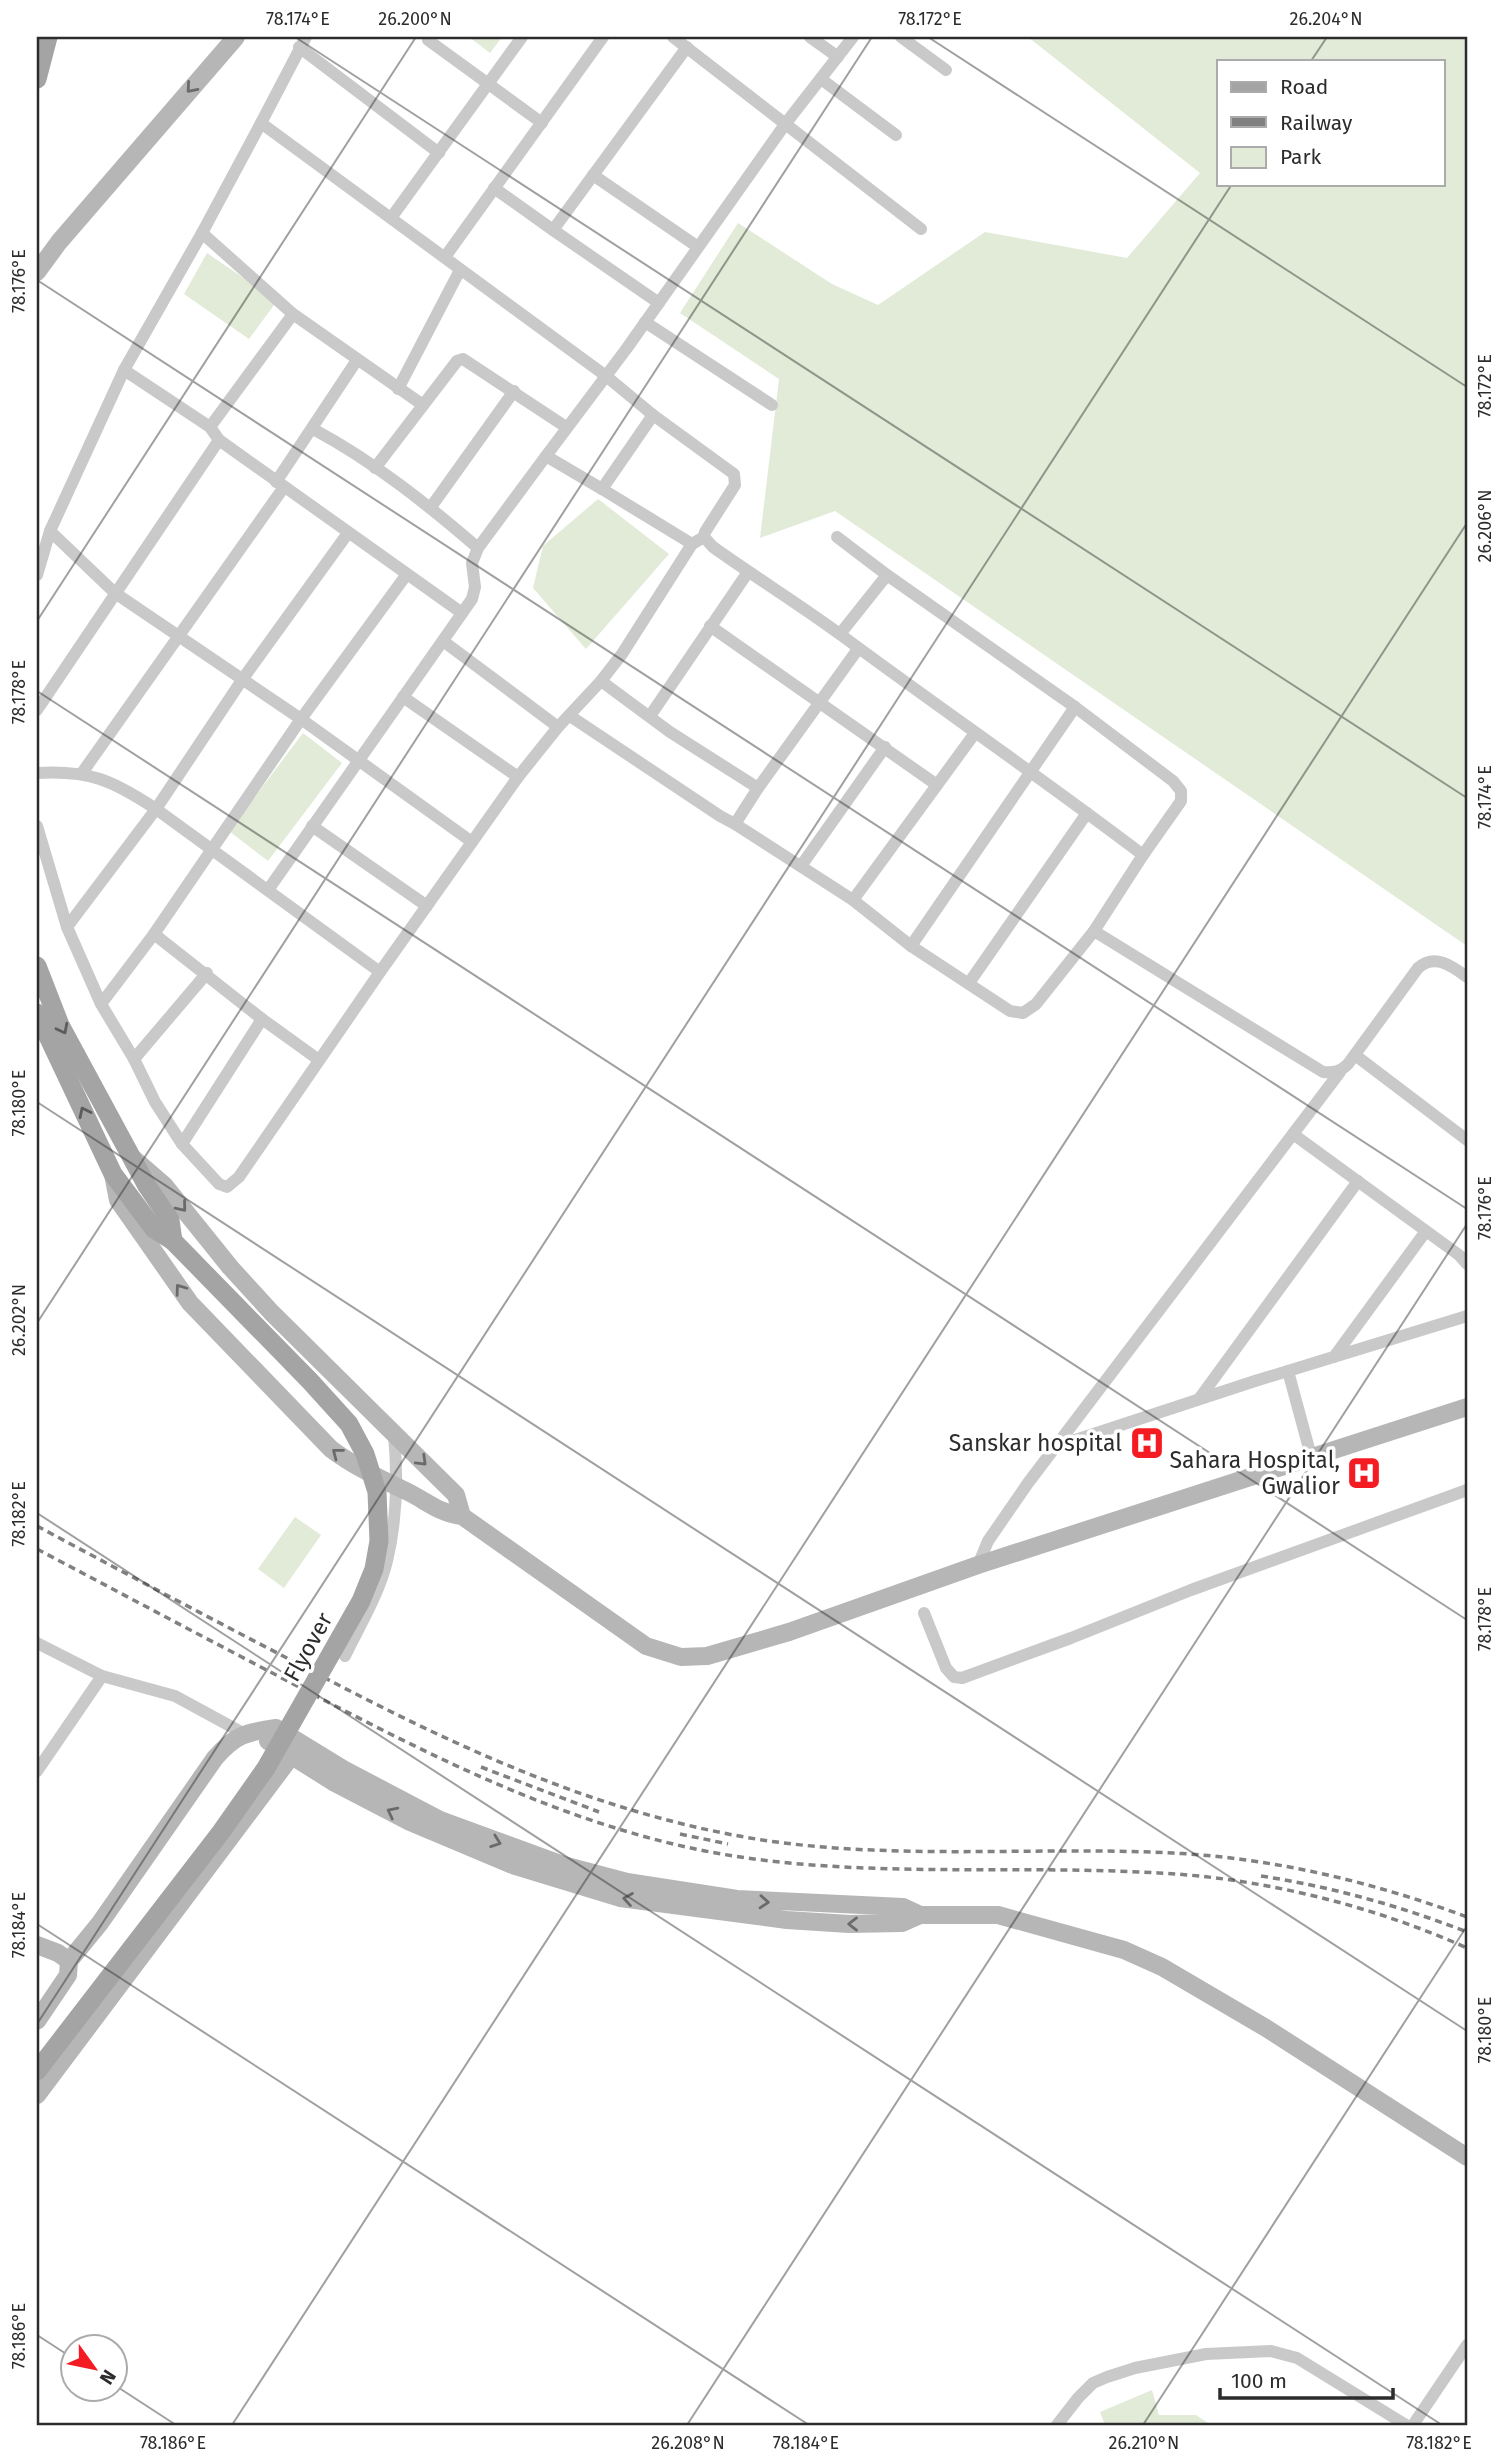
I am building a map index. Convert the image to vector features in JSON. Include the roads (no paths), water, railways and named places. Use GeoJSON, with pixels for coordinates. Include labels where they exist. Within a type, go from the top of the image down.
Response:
{"type":"FeatureCollection","features":[{"type":"Feature","properties":{"kind":"main road"},"geometry":{"type":"LineString","coordinates":[[37,79],[48,37]]}},
{"type":"Feature","properties":{"kind":"main road"},"geometry":{"type":"LineString","coordinates":[[37,272],[59,242],[236,37]]}},
{"type":"Feature","properties":{"kind":"main road","name":"Flyover"},"geometry":{"type":"LineString","coordinates":[[37,966],[60,1025],[147,1185],[170,1220],[173,1241]]}},
{"type":"Feature","properties":{"kind":"main road","name":"Flyover"},"geometry":{"type":"LineString","coordinates":[[37,1013],[113,1174],[154,1229],[173,1241],[349,1424],[365,1454],[377,1492],[379,1541],[374,1569],[361,1601],[266,1768],[221,1832],[37,2071]]}},
{"type":"Feature","properties":{"kind":"main road"},"geometry":{"type":"LineString","coordinates":[[134,1159],[164,1185],[230,1268],[272,1313],[456,1494],[462,1516]]}},
{"type":"Feature","properties":{"kind":"main road"},"geometry":{"type":"LineString","coordinates":[[113,1174],[118,1200],[190,1303],[331,1449],[345,1460],[444,1514],[462,1516],[646,1646],[681,1657],[707,1656],[789,1632],[978,1565],[1467,1407]]}},
{"type":"Feature","properties":{"kind":"main road"},"geometry":{"type":"LineString","coordinates":[[37,2021],[68,1975],[69,1961],[100,1923],[215,1758],[228,1743],[251,1732],[269,1742],[296,1750],[335,1783],[410,1822],[515,1866],[620,1898],[787,1920],[849,1924],[902,1923],[920,1915],[998,1915],[1124,1950],[1162,1967],[1266,2028],[1467,2157]]}},
{"type":"Feature","properties":{"kind":"main road"},"geometry":{"type":"LineString","coordinates":[[37,2095],[296,1750]]}},
{"type":"Feature","properties":{"kind":"main road"},"geometry":{"type":"LineString","coordinates":[[37,1945],[58,1953],[69,1961]]}},
{"type":"Feature","properties":{"kind":"street"},"geometry":{"type":"LineString","coordinates":[[391,218],[522,37]]}},
{"type":"Feature","properties":{"kind":"street"},"geometry":{"type":"LineString","coordinates":[[445,257],[603,37]]}},
{"type":"Feature","properties":{"kind":"street"},"geometry":{"type":"LineString","coordinates":[[673,37],[921,229]]}},
{"type":"Feature","properties":{"kind":"street"},"geometry":{"type":"LineString","coordinates":[[810,37],[838,57]]}},
{"type":"Feature","properties":{"kind":"street"},"geometry":{"type":"LineString","coordinates":[[268,890],[472,599],[475,587],[471,563],[478,548],[659,303],[786,123],[853,37]]}},
{"type":"Feature","properties":{"kind":"street"},"geometry":{"type":"LineString","coordinates":[[901,37],[946,70]]}},
{"type":"Feature","properties":{"kind":"street"},"geometry":{"type":"LineString","coordinates":[[428,38],[542,122]]}},
{"type":"Feature","properties":{"kind":"street"},"geometry":{"type":"LineString","coordinates":[[37,575],[50,531],[124,370],[202,233],[303,42],[439,153]]}},
{"type":"Feature","properties":{"kind":"street"},"geometry":{"type":"LineString","coordinates":[[553,230],[687,47]]}},
{"type":"Feature","properties":{"kind":"street"},"geometry":{"type":"LineString","coordinates":[[821,79],[896,135]]}},
{"type":"Feature","properties":{"kind":"street"},"geometry":{"type":"LineString","coordinates":[[37,826],[67,927],[101,1004],[134,1059],[155,1102],[182,1144],[219,1184],[227,1187],[233,1184],[518,777],[622,654],[692,544],[704,537],[735,485],[734,474],[653,415],[606,376],[261,123]]}},
{"type":"Feature","properties":{"kind":"street"},"geometry":{"type":"LineString","coordinates":[[593,175],[698,247]]}},
{"type":"Feature","properties":{"kind":"street"},"geometry":{"type":"LineString","coordinates":[[494,188],[659,303]]}},
{"type":"Feature","properties":{"kind":"street"},"geometry":{"type":"LineString","coordinates":[[202,233],[293,314],[423,405]]}},
{"type":"Feature","properties":{"kind":"street"},"geometry":{"type":"LineString","coordinates":[[398,389],[460,270]]}},
{"type":"Feature","properties":{"kind":"street"},"geometry":{"type":"LineString","coordinates":[[210,427],[293,314]]}},
{"type":"Feature","properties":{"kind":"street"},"geometry":{"type":"LineString","coordinates":[[645,322],[772,405]]}},
{"type":"Feature","properties":{"kind":"street"},"geometry":{"type":"LineString","coordinates":[[375,468],[457,361],[463,359],[566,427]]}},
{"type":"Feature","properties":{"kind":"street"},"geometry":{"type":"LineString","coordinates":[[82,773],[280,484],[357,360]]}},
{"type":"Feature","properties":{"kind":"street"},"geometry":{"type":"LineString","coordinates":[[124,370],[210,427],[219,440],[462,613]]}},
{"type":"Feature","properties":{"kind":"street"},"geometry":{"type":"LineString","coordinates":[[431,507],[514,391]]}},
{"type":"Feature","properties":{"kind":"street"},"geometry":{"type":"LineString","coordinates":[[602,489],[653,415]]}},
{"type":"Feature","properties":{"kind":"street"},"geometry":{"type":"LineString","coordinates":[[313,429],[431,507],[478,548]]}},
{"type":"Feature","properties":{"kind":"street"},"geometry":{"type":"LineString","coordinates":[[37,710],[219,440]]}},
{"type":"Feature","properties":{"kind":"street"},"geometry":{"type":"LineString","coordinates":[[546,456],[692,544]]}},
{"type":"Feature","properties":{"kind":"street"},"geometry":{"type":"LineString","coordinates":[[50,531],[115,593],[301,719],[472,842]]}},
{"type":"Feature","properties":{"kind":"street"},"geometry":{"type":"LineString","coordinates":[[67,927],[156,809],[242,680],[348,533]]}},
{"type":"Feature","properties":{"kind":"street"},"geometry":{"type":"LineString","coordinates":[[704,537],[713,547],[748,572],[1031,770],[1143,855]]}},
{"type":"Feature","properties":{"kind":"street"},"geometry":{"type":"LineString","coordinates":[[570,716],[853,900],[911,946],[1010,1011],[1023,1013],[1036,1004],[1094,931],[1181,801],[1181,791],[1173,781],[1074,707],[837,537]]}},
{"type":"Feature","properties":{"kind":"street"},"geometry":{"type":"LineString","coordinates":[[650,716],[748,572]]}},
{"type":"Feature","properties":{"kind":"street"},"geometry":{"type":"LineString","coordinates":[[101,1004],[154,934],[301,719],[407,573]]}},
{"type":"Feature","properties":{"kind":"street"},"geometry":{"type":"LineString","coordinates":[[840,634],[887,575]]}},
{"type":"Feature","properties":{"kind":"street"},"geometry":{"type":"LineString","coordinates":[[710,626],[937,785]]}},
{"type":"Feature","properties":{"kind":"street"},"geometry":{"type":"LineString","coordinates":[[443,641],[558,727]]}},
{"type":"Feature","properties":{"kind":"street"},"geometry":{"type":"LineString","coordinates":[[735,824],[858,649]]}},
{"type":"Feature","properties":{"kind":"street"},"geometry":{"type":"LineString","coordinates":[[601,681],[670,732],[758,788]]}},
{"type":"Feature","properties":{"kind":"street"},"geometry":{"type":"LineString","coordinates":[[403,698],[518,777]]}},
{"type":"Feature","properties":{"kind":"street"},"geometry":{"type":"LineString","coordinates":[[911,946],[1074,707]]}},
{"type":"Feature","properties":{"kind":"street"},"geometry":{"type":"LineString","coordinates":[[853,900],[975,733]]}},
{"type":"Feature","properties":{"kind":"street"},"geometry":{"type":"LineString","coordinates":[[801,866],[885,747]]}},
{"type":"Feature","properties":{"kind":"street"},"geometry":{"type":"LineString","coordinates":[[37,773],[82,773],[123,787],[380,972]]}},
{"type":"Feature","properties":{"kind":"street"},"geometry":{"type":"LineString","coordinates":[[968,983],[1087,813]]}},
{"type":"Feature","properties":{"kind":"street"},"geometry":{"type":"LineString","coordinates":[[312,826],[427,906]]}},
{"type":"Feature","properties":{"kind":"street"},"geometry":{"type":"LineString","coordinates":[[1094,931],[1323,1072],[1340,1072]]}},
{"type":"Feature","properties":{"kind":"street"},"geometry":{"type":"LineString","coordinates":[[154,934],[319,1060]]}},
{"type":"Feature","properties":{"kind":"street"},"geometry":{"type":"LineString","coordinates":[[978,1565],[988,1541],[1056,1446],[1355,1055],[1418,968],[1425,961],[1431,960],[1444,963],[1467,977]]}},
{"type":"Feature","properties":{"kind":"street"},"geometry":{"type":"LineString","coordinates":[[134,1059],[207,973]]}},
{"type":"Feature","properties":{"kind":"street"},"geometry":{"type":"LineString","coordinates":[[182,1144],[262,1019]]}},
{"type":"Feature","properties":{"kind":"street"},"geometry":{"type":"LineString","coordinates":[[1355,1055],[1467,1140]]}},
{"type":"Feature","properties":{"kind":"street"},"geometry":{"type":"LineString","coordinates":[[1293,1133],[1466,1260]]}},
{"type":"Feature","properties":{"kind":"street"},"geometry":{"type":"LineString","coordinates":[[1199,1399],[1358,1181]]}},
{"type":"Feature","properties":{"kind":"street"},"geometry":{"type":"LineString","coordinates":[[1334,1357],[1426,1231]]}},
{"type":"Feature","properties":{"kind":"street"},"geometry":{"type":"LineString","coordinates":[[1056,1446],[1467,1316]]}},
{"type":"Feature","properties":{"kind":"street"},"geometry":{"type":"LineString","coordinates":[[1288,1371],[1311,1456]]}},
{"type":"Feature","properties":{"kind":"street"},"geometry":{"type":"LineString","coordinates":[[345,1656],[387,1563],[396,1510],[394,1435]]}},
{"type":"Feature","properties":{"kind":"street"},"geometry":{"type":"LineString","coordinates":[[924,1613],[946,1668],[954,1678],[962,1678],[1191,1590],[1467,1490]]}},
{"type":"Feature","properties":{"kind":"street"},"geometry":{"type":"LineString","coordinates":[[37,1644],[102,1676],[156,1689],[251,1732]]}},
{"type":"Feature","properties":{"kind":"street"},"geometry":{"type":"LineString","coordinates":[[37,1771],[102,1676]]}},
{"type":"Feature","properties":{"kind":"street"},"geometry":{"type":"LineString","coordinates":[[1058,2425],[1093,2383],[1107,2377],[1135,2368],[1206,2354],[1271,2351],[1297,2358],[1406,2425]]}},
{"type":"Feature","properties":{"kind":"street"},"geometry":{"type":"LineString","coordinates":[[1413,2425],[1465,2353]]}},
{"type":"Feature","properties":{"kind":"railway"},"geometry":{"type":"LineString","coordinates":[[37,1526],[398,1715],[513,1768],[632,1810],[756,1839],[808,1846],[912,1851],[1120,1851],[1247,1860],[1359,1883],[1467,1917]]}},
{"type":"Feature","properties":{"kind":"railway"},"geometry":{"type":"LineString","coordinates":[[37,1549],[446,1761],[547,1804],[651,1838],[705,1851],[818,1865],[932,1870],[1159,1873],[1238,1881],[1356,1907],[1467,1948]]}},
{"type":"Feature","properties":{"kind":"railway"},"geometry":{"type":"LineString","coordinates":[[481,1767],[599,1812]]}},
{"type":"Feature","properties":{"kind":"railway"},"geometry":{"type":"LineString","coordinates":[[680,1834],[728,1844]]}},
{"type":"Feature","properties":{"kind":"railway"},"geometry":{"type":"LineString","coordinates":[[1261,1876],[1366,1898],[1467,1932]]}},
{"type":"Feature","properties":{"kind":"place","name":"Sanskar hospital"},"geometry":{"type":"Point","coordinates":[1147,1443]}},
{"type":"Feature","properties":{"kind":"place","name":"Sahara Hospital, Gwalior"},"geometry":{"type":"Point","coordinates":[1364,1473]}}]}
